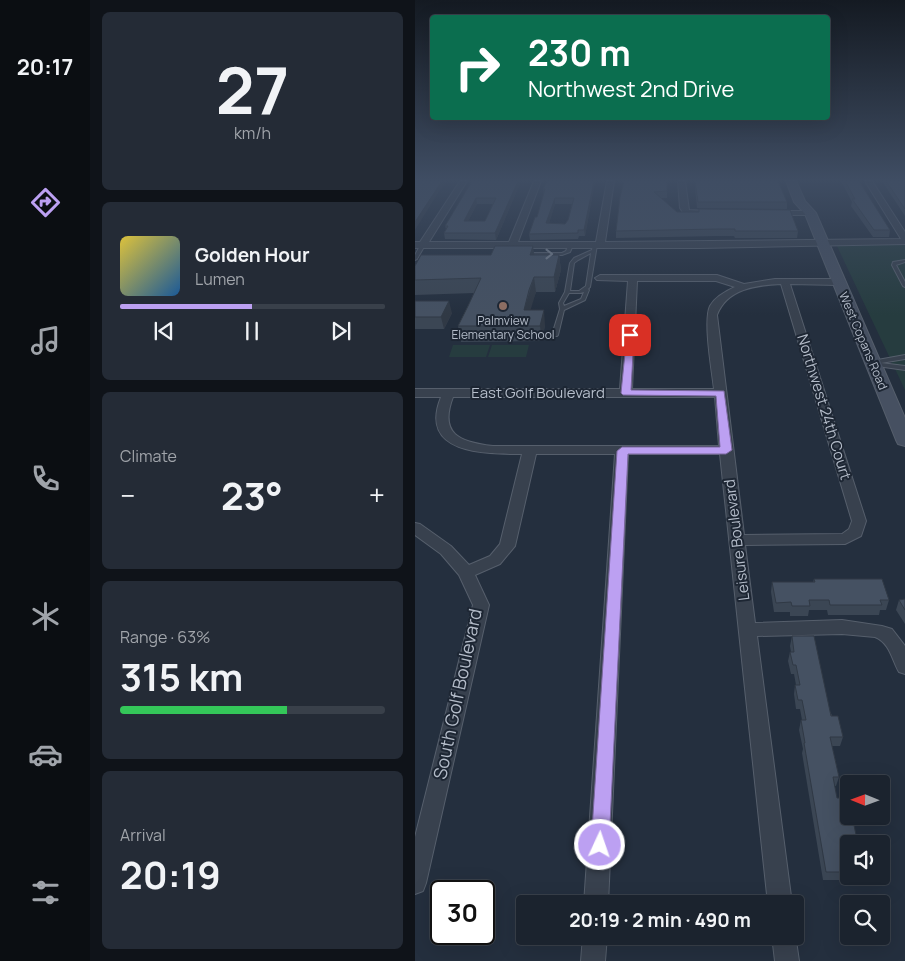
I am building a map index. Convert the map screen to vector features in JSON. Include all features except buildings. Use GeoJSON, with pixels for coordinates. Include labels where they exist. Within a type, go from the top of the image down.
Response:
{"type":"FeatureCollection","features":[{"type":"Feature","properties":{"kind":"main road","name":"West Copans Road"},"geometry":{"type":"LineString","coordinates":[[817,226],[821,242],[903,431]]}},
{"type":"Feature","properties":{"kind":"street"},"geometry":{"type":"LineString","coordinates":[[419,245],[432,226]]}},
{"type":"Feature","properties":{"kind":"street"},"geometry":{"type":"LineString","coordinates":[[513,244],[520,226]]}},
{"type":"Feature","properties":{"kind":"street"},"geometry":{"type":"LineString","coordinates":[[596,247],[600,226]]}},
{"type":"Feature","properties":{"kind":"street"},"geometry":{"type":"LineString","coordinates":[[419,245],[495,248],[513,244],[571,244],[596,247],[905,240],[899,226]]}},
{"type":"Feature","properties":{"kind":"street"},"geometry":{"type":"LineString","coordinates":[[600,278],[717,278],[742,286]]}},
{"type":"Feature","properties":{"kind":"street"},"geometry":{"type":"LineString","coordinates":[[626,393],[633,278]]}},
{"type":"Feature","properties":{"kind":"street","name":"Leisure Boulevard"},"geometry":{"type":"LineString","coordinates":[[779,895],[726,450],[712,315],[717,302],[742,286],[785,282],[838,282]]}},
{"type":"Feature","properties":{"kind":"street","name":"Northwest 24th Court"},"geometry":{"type":"LineString","coordinates":[[737,540],[845,538],[856,532],[859,521],[785,282]]}},
{"type":"Feature","properties":{"kind":"street","name":"East Golf Boulevard"},"geometry":{"type":"LineString","coordinates":[[415,393],[720,393]]}},
{"type":"Feature","properties":{"kind":"street"},"geometry":{"type":"LineString","coordinates":[[448,393],[441,415],[442,426],[450,437],[469,447],[493,450],[726,450]]}},
{"type":"Feature","properties":{"kind":"street"},"geometry":{"type":"LineString","coordinates":[[466,572],[495,560],[507,546],[530,450]]}},
{"type":"Feature","properties":{"kind":"street"},"geometry":{"type":"LineString","coordinates":[[597,895],[622,451]]}},
{"type":"Feature","properties":{"kind":"street","name":"South Golf Boulevard"},"geometry":{"type":"LineString","coordinates":[[415,528],[446,550],[466,572],[481,605],[415,883]]}},
{"type":"Feature","properties":{"kind":"street"},"geometry":{"type":"LineString","coordinates":[[748,630],[863,628],[885,633],[901,652],[905,667]]}},
{"type":"Feature","properties":{"kind":"street"},"geometry":{"type":"LineString","coordinates":[[593,961],[594,945]]}},
{"type":"Feature","properties":{"kind":"street"},"geometry":{"type":"LineString","coordinates":[[785,945],[787,961]]}},
{"type":"Feature","properties":{"kind":"lane"},"geometry":{"type":"LineString","coordinates":[[518,254],[562,254],[568,252],[571,244]]}},
{"type":"Feature","properties":{"kind":"lane"},"geometry":{"type":"LineString","coordinates":[[416,256],[419,245]]}},
{"type":"Feature","properties":{"kind":"lane"},"geometry":{"type":"LineString","coordinates":[[555,335],[561,304],[567,292],[572,263],[596,247]]}},
{"type":"Feature","properties":{"kind":"lane"},"geometry":{"type":"LineString","coordinates":[[561,309],[583,300],[587,290],[596,247]]}},
{"type":"Feature","properties":{"kind":"lane"},"geometry":{"type":"LineString","coordinates":[[583,256],[593,259]]}},
{"type":"Feature","properties":{"kind":"lane"},"geometry":{"type":"LineString","coordinates":[[905,261],[895,263],[894,265],[905,286]]}},
{"type":"Feature","properties":{"kind":"lane"},"geometry":{"type":"LineString","coordinates":[[567,292],[587,290]]}},
{"type":"Feature","properties":{"kind":"lane"},"geometry":{"type":"LineString","coordinates":[[872,363],[905,357]]}},
{"type":"Feature","properties":{"kind":"lane"},"geometry":{"type":"LineString","coordinates":[[872,363],[905,368]]}},
{"type":"Feature","properties":{"kind":"green space"},"geometry":{"type":"Polygon","coordinates":[[[836,244],[905,245],[905,390],[836,244]]]}},
{"type":"Feature","properties":{"kind":"green space"},"geometry":{"type":"Polygon","coordinates":[[[453,345],[490,345],[486,357],[449,357],[453,345]]]}},
{"type":"Feature","properties":{"kind":"green space"},"geometry":{"type":"Polygon","coordinates":[[[492,345],[529,345],[526,357],[488,357],[492,345]]]}},
{"type":"Feature","properties":{"kind":"place","name":"Palmview Elementary School"},"geometry":{"type":"Point","coordinates":[503,306]}},
{"type":"Feature","properties":{"kind":"route"},"geometry":{"type":"LineString","coordinates":[[600,845],[622,451],[726,450],[720,393],[626,393],[630,335]]}}]}
